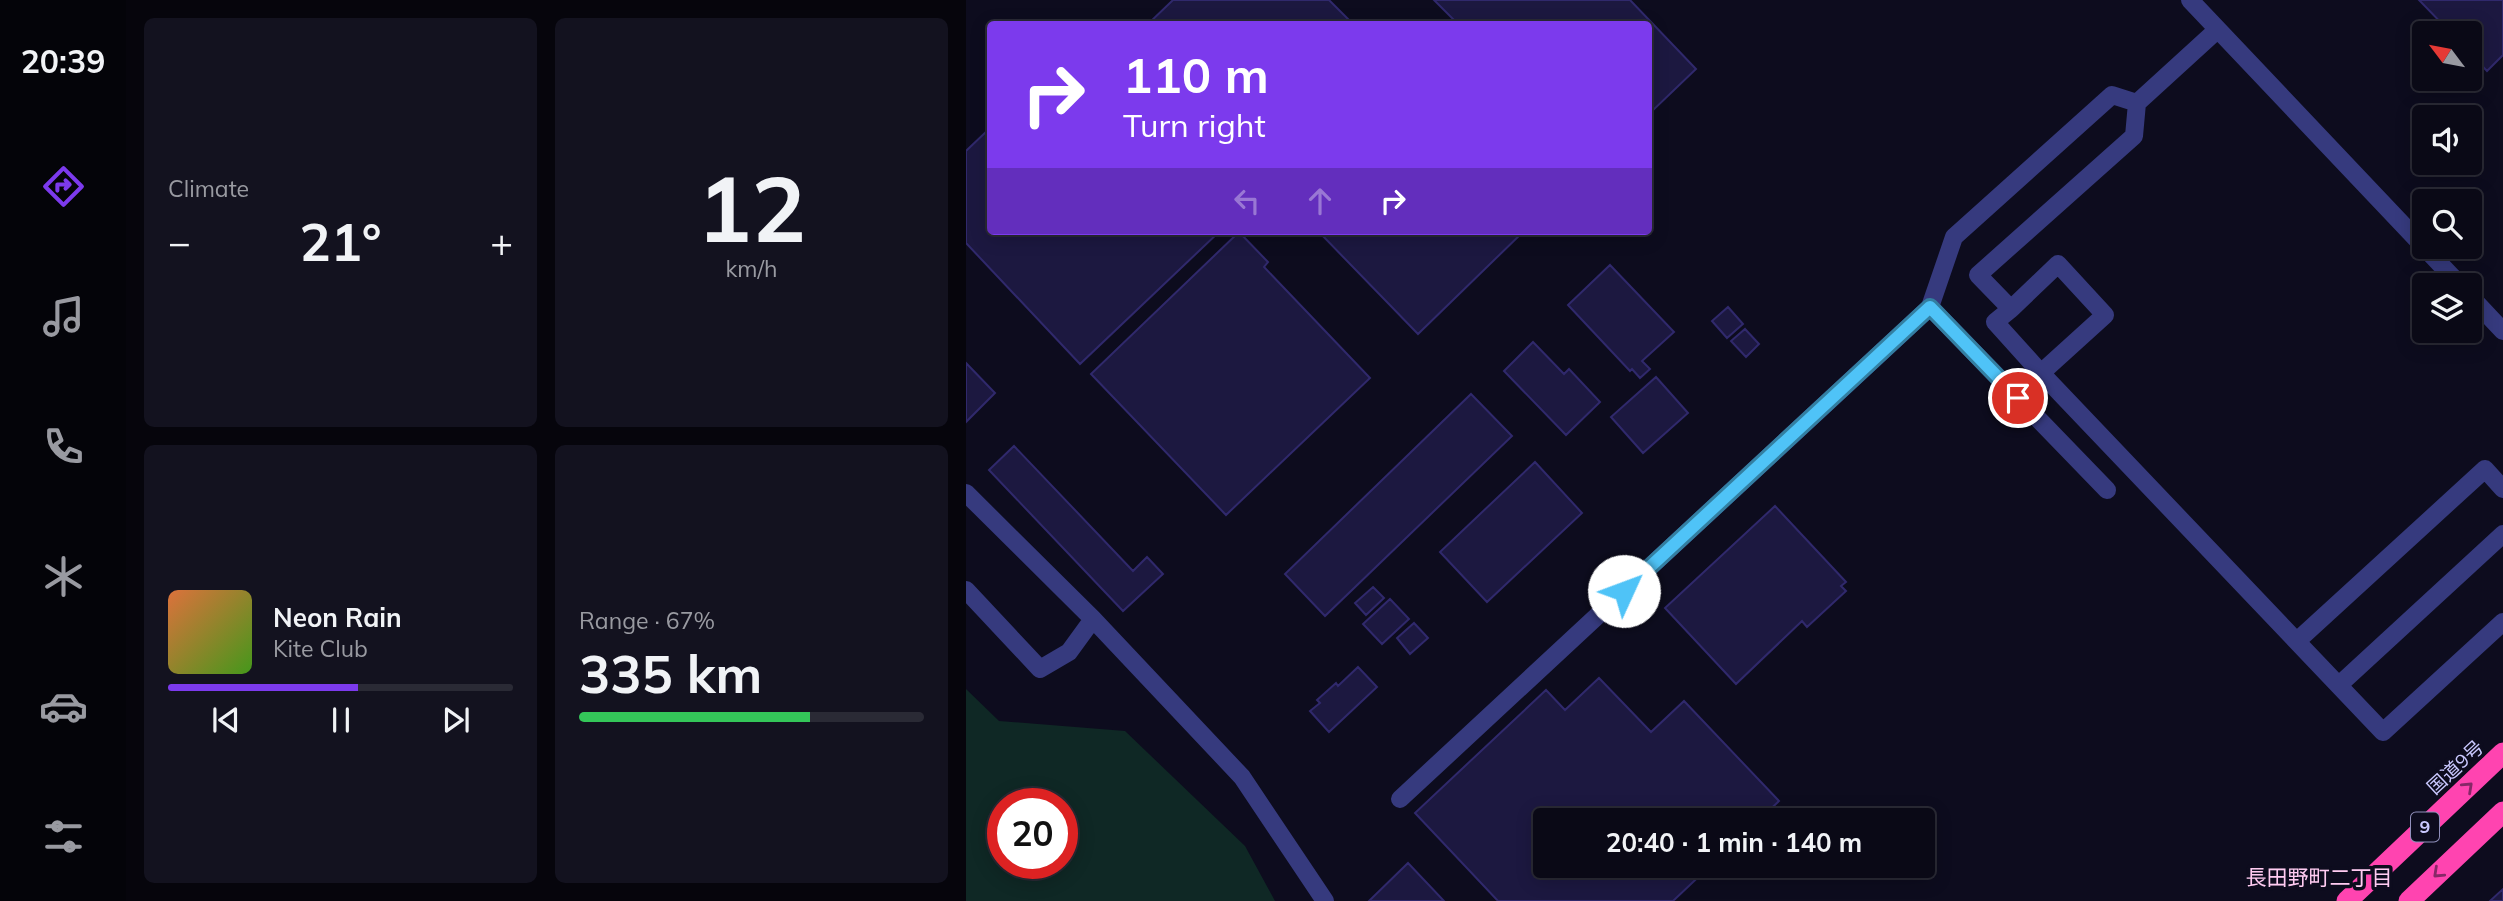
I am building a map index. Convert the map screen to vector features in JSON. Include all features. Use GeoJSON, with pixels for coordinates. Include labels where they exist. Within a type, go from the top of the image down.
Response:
{"type":"FeatureCollection","features":[{"type":"Feature","properties":{"kind":"highway","name":"国道9号"},"geometry":{"type":"LineString","coordinates":[[2347,901],[2503,753]]}},
{"type":"Feature","properties":{"kind":"highway","name":"9"},"geometry":{"type":"LineString","coordinates":[[2409,901],[2503,812]]}},
{"type":"Feature","properties":{"kind":"street"},"geometry":{"type":"LineString","coordinates":[[2190,0],[2449,273]]}},
{"type":"Feature","properties":{"kind":"street"},"geometry":{"type":"LineString","coordinates":[[2011,309],[1978,275],[2134,136],[2137,103],[2217,30]]}},
{"type":"Feature","properties":{"kind":"street"},"geometry":{"type":"LineString","coordinates":[[1400,799],[1930,307],[1954,237],[2112,95],[2137,103]]}},
{"type":"Feature","properties":{"kind":"street"},"geometry":{"type":"LineString","coordinates":[[2041,373],[2105,315],[2058,264],[1995,322],[2041,373],[2383,732],[2503,622]]}},
{"type":"Feature","properties":{"kind":"street"},"geometry":{"type":"LineString","coordinates":[[1930,307],[2107,490]]}},
{"type":"Feature","properties":{"kind":"street"},"geometry":{"type":"LineString","coordinates":[[2482,309],[2503,331]]}},
{"type":"Feature","properties":{"kind":"street"},"geometry":{"type":"LineString","coordinates":[[2297,641],[2485,469],[2503,489]]}},
{"type":"Feature","properties":{"kind":"street"},"geometry":{"type":"LineString","coordinates":[[966,493],[1093,619],[1242,777],[1325,901]]}},
{"type":"Feature","properties":{"kind":"street"},"geometry":{"type":"LineString","coordinates":[[2339,685],[2503,534]]}},
{"type":"Feature","properties":{"kind":"street"},"geometry":{"type":"LineString","coordinates":[[966,590],[1040,668],[1069,652],[1093,619]]}},
{"type":"Feature","properties":{"kind":"green space"},"geometry":{"type":"Polygon","coordinates":[[[966,689],[999,721],[1125,731],[1245,846],[1275,901],[966,901],[966,689]]]}},
{"type":"Feature","properties":{"kind":"building"},"geometry":{"type":"Polygon","coordinates":[[[1173,0],[1329,0],[1350,21],[1151,21],[1173,0]]]}},
{"type":"Feature","properties":{"kind":"building"},"geometry":{"type":"Polygon","coordinates":[[[1434,0],[1630,0],[1650,21],[1455,21],[1434,0]]]}},
{"type":"Feature","properties":{"kind":"building"},"geometry":{"type":"Polygon","coordinates":[[[2419,0],[2503,0],[2503,55],[2487,71],[2482,66],[2482,21],[2439,21],[2419,0]]]}},
{"type":"Feature","properties":{"kind":"building"},"geometry":{"type":"Polygon","coordinates":[[[1652,23],[1696,69],[1652,111],[1652,23]]]}},
{"type":"Feature","properties":{"kind":"building"},"geometry":{"type":"Polygon","coordinates":[[[987,131],[987,235],[1216,235],[1080,364],[966,243],[966,151],[987,131]]]}},
{"type":"Feature","properties":{"kind":"building"},"geometry":{"type":"Polygon","coordinates":[[[1236,235],[1242,235],[1268,262],[1264,267],[1370,378],[1226,515],[1091,374],[1236,235]]]}},
{"type":"Feature","properties":{"kind":"building"},"geometry":{"type":"Polygon","coordinates":[[[1322,235],[1520,235],[1418,334],[1322,235]]]}},
{"type":"Feature","properties":{"kind":"building"},"geometry":{"type":"Polygon","coordinates":[[[1610,265],[1674,332],[1642,361],[1650,369],[1640,378],[1632,369],[1630,371],[1568,305],[1610,265]]]}},
{"type":"Feature","properties":{"kind":"building"},"geometry":{"type":"Polygon","coordinates":[[[1728,307],[1743,324],[1727,338],[1712,321],[1728,307]]]}},
{"type":"Feature","properties":{"kind":"building"},"geometry":{"type":"Polygon","coordinates":[[[1745,329],[1759,344],[1746,357],[1731,341],[1745,329]]]}},
{"type":"Feature","properties":{"kind":"building"},"geometry":{"type":"Polygon","coordinates":[[[1533,342],[1564,374],[1569,369],[1600,402],[1566,435],[1504,371],[1533,342]]]}},
{"type":"Feature","properties":{"kind":"building"},"geometry":{"type":"Polygon","coordinates":[[[966,363],[995,393],[966,422],[966,363]]]}},
{"type":"Feature","properties":{"kind":"building"},"geometry":{"type":"Polygon","coordinates":[[[1656,377],[1688,413],[1643,453],[1611,417],[1656,377]]]}},
{"type":"Feature","properties":{"kind":"building"},"geometry":{"type":"Polygon","coordinates":[[[1471,394],[1512,436],[1325,616],[1285,574],[1471,394]]]}},
{"type":"Feature","properties":{"kind":"building"},"geometry":{"type":"Polygon","coordinates":[[[1014,446],[1133,571],[1147,557],[1163,574],[1123,611],[989,470],[1014,446]]]}},
{"type":"Feature","properties":{"kind":"building"},"geometry":{"type":"Polygon","coordinates":[[[1535,462],[1582,513],[1487,602],[1440,552],[1535,462]]]}},
{"type":"Feature","properties":{"kind":"building"},"geometry":{"type":"Polygon","coordinates":[[[1775,506],[1846,582],[1841,586],[1846,591],[1807,627],[1802,621],[1736,684],[1665,608],[1775,506]]]}},
{"type":"Feature","properties":{"kind":"building"},"geometry":{"type":"Polygon","coordinates":[[[1373,587],[1384,598],[1366,615],[1355,603],[1373,587]]]}},
{"type":"Feature","properties":{"kind":"building"},"geometry":{"type":"Polygon","coordinates":[[[1390,599],[1409,619],[1382,644],[1363,624],[1390,599]]]}},
{"type":"Feature","properties":{"kind":"building"},"geometry":{"type":"Polygon","coordinates":[[[1414,623],[1428,638],[1410,654],[1397,638],[1414,623]]]}},
{"type":"Feature","properties":{"kind":"building"},"geometry":{"type":"Polygon","coordinates":[[[1358,667],[1377,687],[1329,732],[1310,711],[1320,703],[1317,700],[1336,683],[1338,686],[1358,667]]]}},
{"type":"Feature","properties":{"kind":"building"},"geometry":{"type":"Polygon","coordinates":[[[1599,678],[1651,732],[1684,701],[1779,801],[1772,808],[1533,808],[1533,878],[1697,878],[1673,901],[1498,901],[1415,813],[1546,690],[1565,710],[1599,678]]]}},
{"type":"Feature","properties":{"kind":"building"},"geometry":{"type":"Polygon","coordinates":[[[1408,863],[1444,901],[1369,901],[1408,863]]]}},
{"type":"Feature","properties":{"kind":"building"},"geometry":{"type":"Polygon","coordinates":[[[2503,889],[2503,901],[2490,901],[2503,889]]]}},
{"type":"Feature","properties":{"kind":"district","name":"長田野町二丁目"},"geometry":{"type":"Point","coordinates":[2319,878]}},
{"type":"Feature","properties":{"kind":"route"},"geometry":{"type":"LineString","coordinates":[[1624,591],[1930,307],[2018,398]]}}]}
